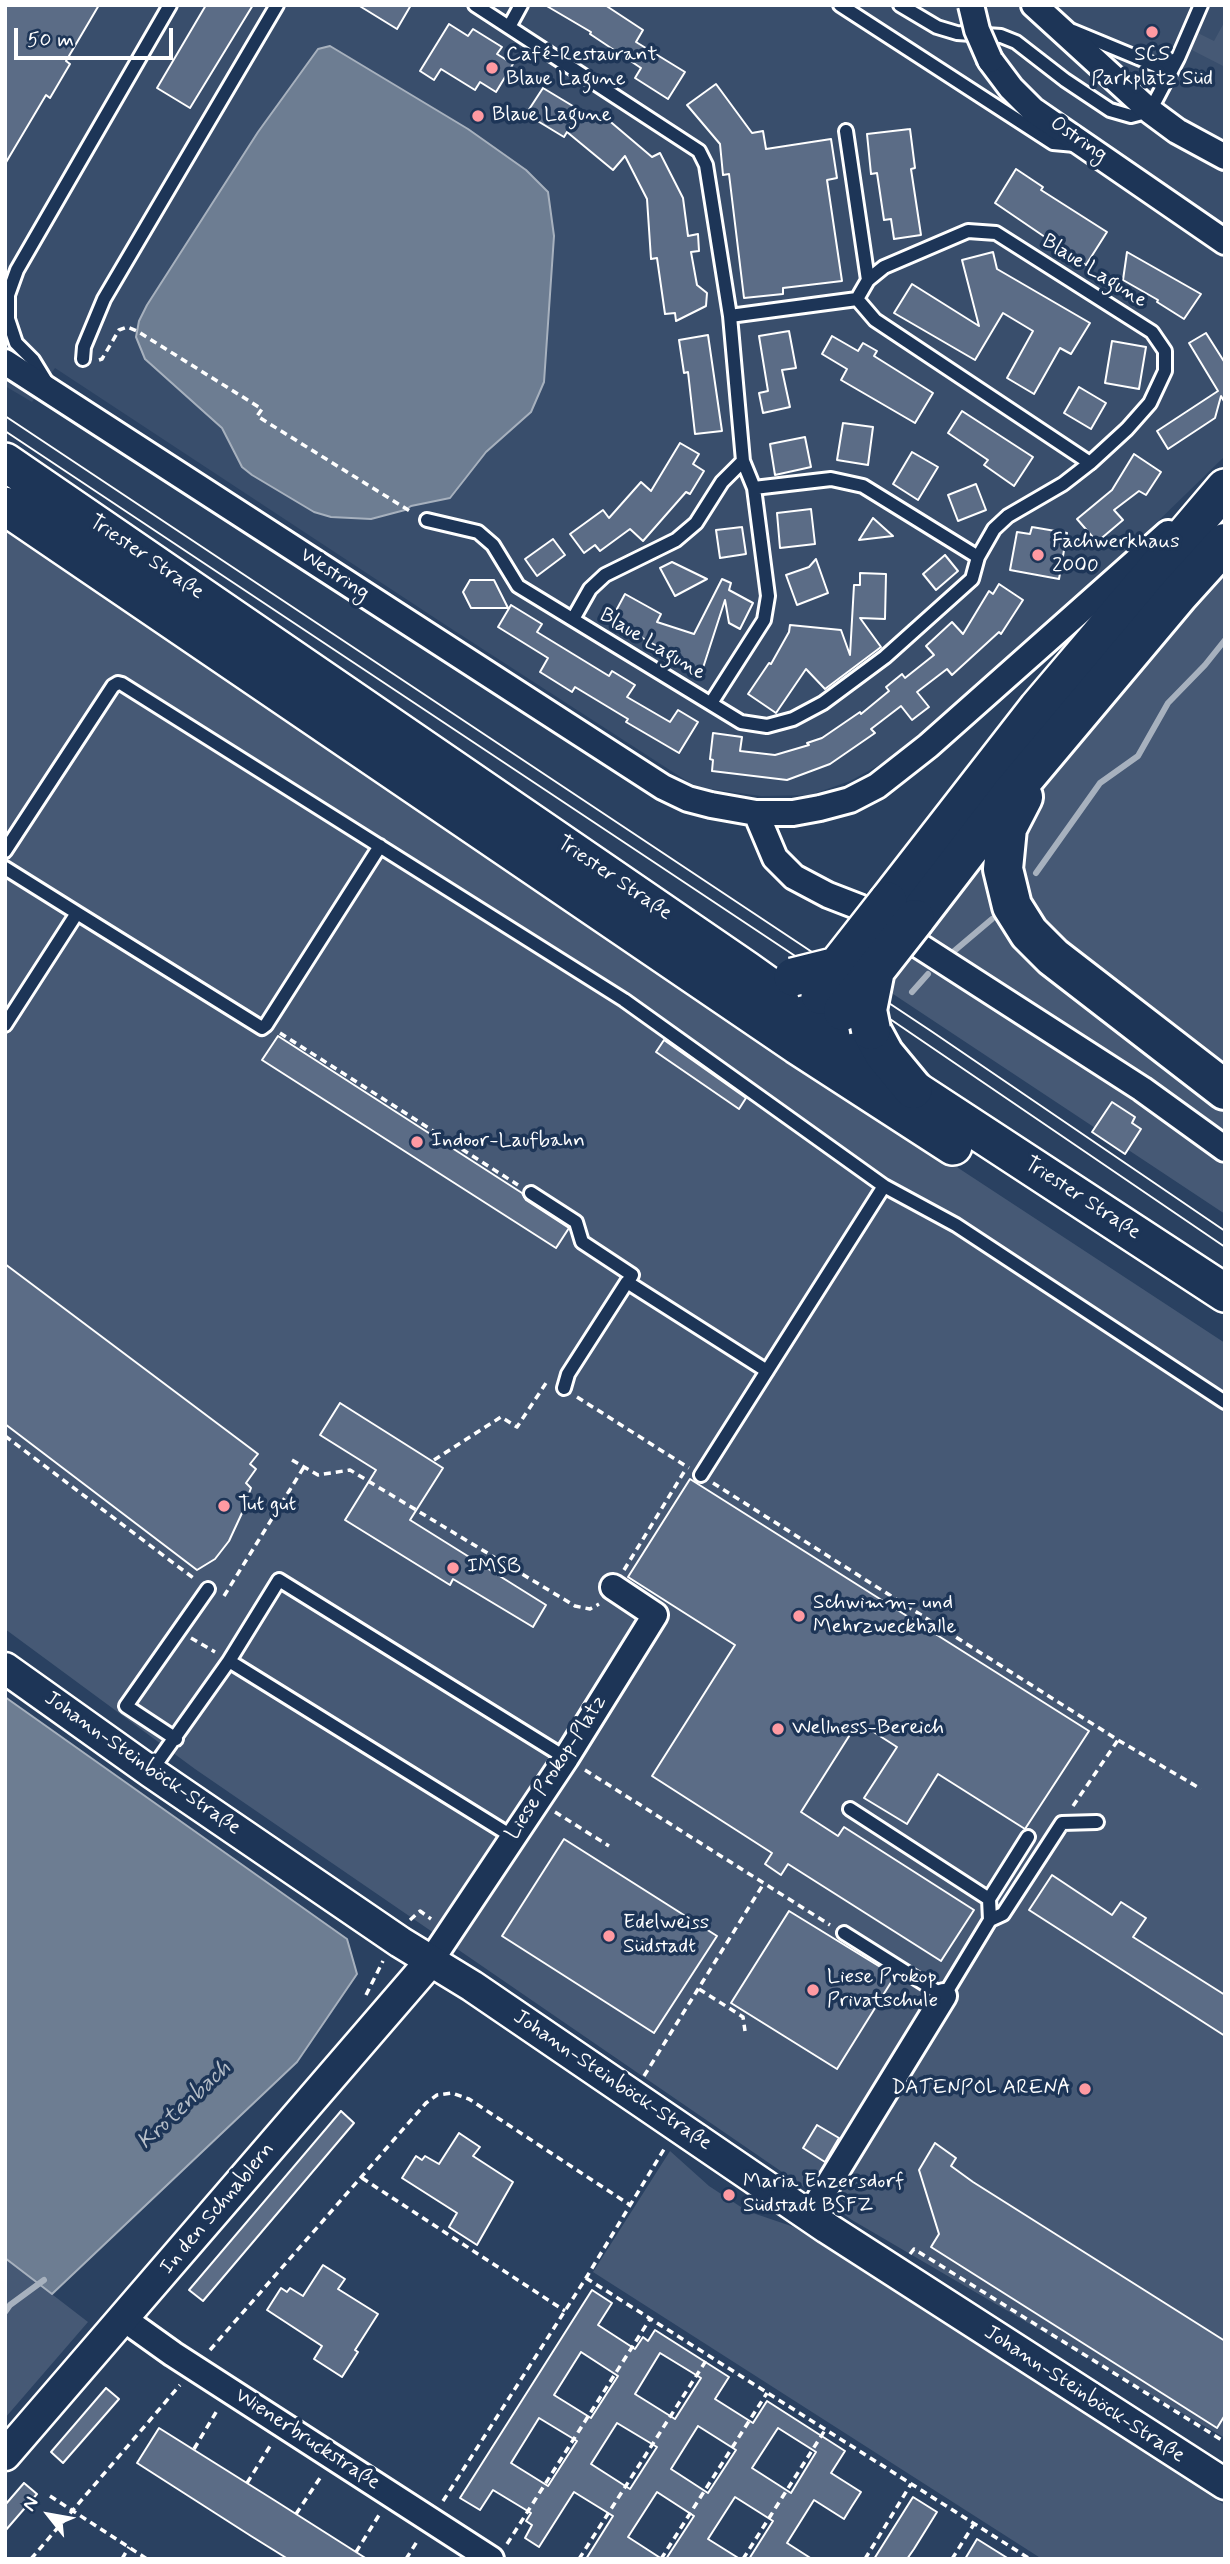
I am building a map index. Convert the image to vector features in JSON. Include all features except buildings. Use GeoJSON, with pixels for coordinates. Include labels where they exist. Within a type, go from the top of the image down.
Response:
{"type":"FeatureCollection","features":[{"type":"Feature","properties":{"kind":"highway"},"geometry":{"type":"LineString","coordinates":[[913,1089],[884,1054],[825,1008],[875,970],[901,910],[1011,794],[1225,543]]}},
{"type":"Feature","properties":{"kind":"highway"},"geometry":{"type":"LineString","coordinates":[[1067,728],[1021,800],[1007,828],[1003,869],[1012,906],[1029,933],[1053,957],[1225,1090]]}},
{"type":"Feature","properties":{"kind":"main road","name":"Triester Straße"},"geometry":{"type":"LineString","coordinates":[[5,462],[746,970],[825,1008]]}},
{"type":"Feature","properties":{"kind":"main road"},"geometry":{"type":"LineString","coordinates":[[825,1008],[901,910],[1038,708],[1225,488]]}},
{"type":"Feature","properties":{"kind":"main road","name":"Triester Straße"},"geometry":{"type":"LineString","coordinates":[[5,506],[825,1008],[1225,1321]]}},
{"type":"Feature","properties":{"kind":"main road","name":"Triester Straße"},"geometry":{"type":"LineString","coordinates":[[913,1089],[1225,1293]]}},
{"type":"Feature","properties":{"kind":"street","name":"Ostring"},"geometry":{"type":"LineString","coordinates":[[971,5],[977,30],[990,60],[1011,88],[1033,110],[1225,242]]}},
{"type":"Feature","properties":{"kind":"street"},"geometry":{"type":"LineString","coordinates":[[1042,13],[1150,111],[1177,131],[1225,157]]}},
{"type":"Feature","properties":{"kind":"street","name":"Westring"},"geometry":{"type":"LineString","coordinates":[[5,362],[663,787],[688,799],[756,813],[793,813],[820,808],[850,800],[877,786],[928,746],[1225,482]]}},
{"type":"Feature","properties":{"kind":"street"},"geometry":{"type":"LineString","coordinates":[[756,813],[775,858],[794,877],[859,907],[1142,1089],[1225,1149]]}},
{"type":"Feature","properties":{"kind":"street","name":"Liese Prokop-Platz"},"geometry":{"type":"LineString","coordinates":[[430,1962],[566,1758],[655,1615],[613,1587]]}},
{"type":"Feature","properties":{"kind":"street","name":"Johann-Steinböck-Straße"},"geometry":{"type":"LineString","coordinates":[[5,1668],[151,1772],[430,1962],[472,1986],[809,2216],[1225,2484]]}},
{"type":"Feature","properties":{"kind":"street","name":"In den Schnablern"},"geometry":{"type":"LineString","coordinates":[[5,2455],[430,1962]]}},
{"type":"Feature","properties":{"kind":"street"},"geometry":{"type":"LineString","coordinates":[[809,2216],[944,1996]]}},
{"type":"Feature","properties":{"kind":"street","name":"Wienerbruckstraße"},"geometry":{"type":"LineString","coordinates":[[124,2319],[430,2520],[498,2553]]}},
{"type":"Feature","properties":{"kind":"lane"},"geometry":{"type":"LineString","coordinates":[[53,393],[33,360],[16,343],[8,319],[8,295],[17,270],[170,5]]}},
{"type":"Feature","properties":{"kind":"lane"},"geometry":{"type":"LineString","coordinates":[[83,359],[84,347],[104,299],[277,5]]}},
{"type":"Feature","properties":{"kind":"lane","name":"Blaue Lagune"},"geometry":{"type":"LineString","coordinates":[[475,5],[491,10],[509,27],[699,151],[706,165],[730,316],[743,461],[754,488],[768,596],[764,620],[711,703]]}},
{"type":"Feature","properties":{"kind":"lane"},"geometry":{"type":"LineString","coordinates":[[509,27],[521,5]]}},
{"type":"Feature","properties":{"kind":"lane"},"geometry":{"type":"LineString","coordinates":[[840,5],[1053,142],[1087,146]]}},
{"type":"Feature","properties":{"kind":"lane"},"geometry":{"type":"LineString","coordinates":[[900,5],[937,27],[957,33],[1001,36],[1016,42],[1110,110],[1131,117],[1150,111],[1178,58],[1201,5]]}},
{"type":"Feature","properties":{"kind":"lane"},"geometry":{"type":"LineString","coordinates":[[1042,13],[1160,66],[1178,58]]}},
{"type":"Feature","properties":{"kind":"lane"},"geometry":{"type":"LineString","coordinates":[[846,131],[868,280]]}},
{"type":"Feature","properties":{"kind":"lane","name":"Blaue Lagune"},"geometry":{"type":"LineString","coordinates":[[428,520],[478,532],[493,545],[518,586],[741,722],[767,726],[793,719],[823,704],[885,657],[972,579],[978,557],[994,529],[1008,516],[1063,484],[1127,429],[1150,403],[1165,371],[1165,351],[1152,332],[996,233],[968,232],[884,267],[868,280],[857,299]]}},
{"type":"Feature","properties":{"kind":"lane"},"geometry":{"type":"LineString","coordinates":[[730,316],[857,299],[875,320],[1090,463]]}},
{"type":"Feature","properties":{"kind":"lane","name":"Blaue Lagune"},"geometry":{"type":"LineString","coordinates":[[573,619],[590,589],[605,575],[676,540],[696,523],[722,482],[743,461]]}},
{"type":"Feature","properties":{"kind":"lane"},"geometry":{"type":"LineString","coordinates":[[754,488],[831,479],[863,486],[978,557]]}},
{"type":"Feature","properties":{"kind":"lane"},"geometry":{"type":"LineString","coordinates":[[5,852],[113,686],[118,683],[624,1000],[884,1186],[956,1225],[1225,1402]]}},
{"type":"Feature","properties":{"kind":"lane"},"geometry":{"type":"LineString","coordinates":[[5,868],[262,1028],[380,846]]}},
{"type":"Feature","properties":{"kind":"lane"},"geometry":{"type":"LineString","coordinates":[[5,1025],[77,914]]}},
{"type":"Feature","properties":{"kind":"lane"},"geometry":{"type":"LineString","coordinates":[[701,1475],[884,1186]]}},
{"type":"Feature","properties":{"kind":"lane"},"geometry":{"type":"LineString","coordinates":[[531,1193],[576,1222],[582,1242],[632,1275],[568,1374],[564,1388]]}},
{"type":"Feature","properties":{"kind":"lane"},"geometry":{"type":"LineString","coordinates":[[627,1283],[767,1371]]}},
{"type":"Feature","properties":{"kind":"lane"},"geometry":{"type":"LineString","coordinates":[[151,1772],[229,1661],[279,1580],[566,1758]]}},
{"type":"Feature","properties":{"kind":"lane"},"geometry":{"type":"LineString","coordinates":[[176,1739],[126,1706],[208,1589]]}},
{"type":"Feature","properties":{"kind":"lane"},"geometry":{"type":"LineString","coordinates":[[229,1661],[513,1837]]}},
{"type":"Feature","properties":{"kind":"lane"},"geometry":{"type":"LineString","coordinates":[[850,1809],[989,1899]]}},
{"type":"Feature","properties":{"kind":"lane"},"geometry":{"type":"LineString","coordinates":[[990,1920],[1003,1914],[1062,1823],[1097,1822]]}},
{"type":"Feature","properties":{"kind":"lane"},"geometry":{"type":"LineString","coordinates":[[844,1933],[944,1996],[990,1920],[989,1899],[1028,1837]]}},
{"type":"Feature","properties":{"kind":"path"},"geometry":{"type":"LineString","coordinates":[[83,359],[91,363],[102,359],[119,330],[127,327],[137,331],[261,409],[257,416],[405,510]]}},
{"type":"Feature","properties":{"kind":"path"},"geometry":{"type":"LineString","coordinates":[[266,1024],[531,1193]]}},
{"type":"Feature","properties":{"kind":"path"},"geometry":{"type":"LineString","coordinates":[[434,1461],[501,1417],[517,1427],[556,1367],[568,1374]]}},
{"type":"Feature","properties":{"kind":"path"},"geometry":{"type":"LineString","coordinates":[[564,1388],[1118,1740],[1201,1789]]}},
{"type":"Feature","properties":{"kind":"path"},"geometry":{"type":"LineString","coordinates":[[5,1436],[223,1599],[304,1467]]}},
{"type":"Feature","properties":{"kind":"path"},"geometry":{"type":"LineString","coordinates":[[292,1460],[318,1475],[350,1470],[575,1606],[590,1609],[601,1604],[613,1587],[688,1467]]}},
{"type":"Feature","properties":{"kind":"path"},"geometry":{"type":"LineString","coordinates":[[202,1644],[208,1648]]}},
{"type":"Feature","properties":{"kind":"path"},"geometry":{"type":"LineString","coordinates":[[1062,1823],[1118,1740]]}},
{"type":"Feature","properties":{"kind":"path"},"geometry":{"type":"LineString","coordinates":[[566,1758],[844,1933]]}},
{"type":"Feature","properties":{"kind":"path"},"geometry":{"type":"LineString","coordinates":[[537,1801],[609,1846]]}},
{"type":"Feature","properties":{"kind":"path"},"geometry":{"type":"LineString","coordinates":[[632,2096],[764,1883]]}},
{"type":"Feature","properties":{"kind":"path"},"geometry":{"type":"LineString","coordinates":[[699,1989],[743,2017],[746,2031]]}},
{"type":"Feature","properties":{"kind":"path"},"geometry":{"type":"LineString","coordinates":[[32,2559],[361,2177],[426,2103],[437,2095],[452,2093],[469,2099],[630,2205]]}},
{"type":"Feature","properties":{"kind":"path"},"geometry":{"type":"LineString","coordinates":[[406,2559],[586,2278],[678,2126]]}},
{"type":"Feature","properties":{"kind":"path"},"geometry":{"type":"LineString","coordinates":[[361,2177],[565,2311]]}},
{"type":"Feature","properties":{"kind":"path"},"geometry":{"type":"LineString","coordinates":[[897,2274],[914,2249],[1225,2442]]}},
{"type":"Feature","properties":{"kind":"path"},"geometry":{"type":"LineString","coordinates":[[586,2278],[1030,2559]]}},
{"type":"Feature","properties":{"kind":"path"},"geometry":{"type":"LineString","coordinates":[[498,2553],[650,2319]]}},
{"type":"Feature","properties":{"kind":"path"},"geometry":{"type":"LineString","coordinates":[[579,2559],[709,2356]]}},
{"type":"Feature","properties":{"kind":"path"},"geometry":{"type":"LineString","coordinates":[[194,2449],[230,2390]]}},
{"type":"Feature","properties":{"kind":"path"},"geometry":{"type":"LineString","coordinates":[[661,2559],[767,2393]]}},
{"type":"Feature","properties":{"kind":"path"},"geometry":{"type":"LineString","coordinates":[[247,2483],[283,2425]]}},
{"type":"Feature","properties":{"kind":"path"},"geometry":{"type":"LineString","coordinates":[[743,2559],[825,2430]]}},
{"type":"Feature","properties":{"kind":"path"},"geometry":{"type":"LineString","coordinates":[[296,2514],[333,2457]]}},
{"type":"Feature","properties":{"kind":"path"},"geometry":{"type":"LineString","coordinates":[[864,2559],[911,2484]]}},
{"type":"Feature","properties":{"kind":"path"},"geometry":{"type":"LineString","coordinates":[[356,2552],[391,2495]]}},
{"type":"Feature","properties":{"kind":"path"},"geometry":{"type":"LineString","coordinates":[[50,2496],[147,2559]]}},
{"type":"Feature","properties":{"kind":"path"},"geometry":{"type":"LineString","coordinates":[[952,2559],[974,2524]]}},
{"type":"Feature","properties":{"kind":"path"},"geometry":{"type":"LineString","coordinates":[[122,2559],[129,2547]]}},
{"type":"Feature","properties":{"kind":"shaded area","name":"Blaue Lagune"},"geometry":{"type":"Polygon","coordinates":[[[5,5],[1225,5],[1225,456],[1151,528],[892,758],[850,781],[810,795],[761,796],[696,787],[55,368],[32,402],[5,386],[5,5]]]}},
{"type":"Feature","properties":{"kind":"shaded area"},"geometry":{"type":"Polygon","coordinates":[[[1225,21],[1225,67],[1188,48],[1196,32],[1214,41],[1225,21]]]}},
{"type":"Feature","properties":{"kind":"shaded area"},"geometry":{"type":"Polygon","coordinates":[[[5,531],[783,1053],[1225,1343],[1225,2438],[852,2220],[195,1769],[5,1629],[5,531]]]}},
{"type":"Feature","properties":{"kind":"shaded area"},"geometry":{"type":"Polygon","coordinates":[[[1225,566],[1225,1214],[884,988],[990,841],[1225,566]]]}},
{"type":"Feature","properties":{"kind":"shaded area"},"geometry":{"type":"Polygon","coordinates":[[[670,2151],[709,2186],[747,2211],[794,2227],[1225,2505],[1225,2559],[1042,2559],[593,2272],[670,2151]]]}},
{"type":"Feature","properties":{"kind":"shaded area"},"geometry":{"type":"Polygon","coordinates":[[[5,2258],[88,2322],[5,2418],[5,2258]]]}},
{"type":"Feature","properties":{"kind":"water","name":"Blaue Lagune"},"geometry":{"type":"Polygon","coordinates":[[[330,46],[468,129],[526,170],[548,192],[554,236],[544,382],[531,412],[486,452],[450,498],[411,506],[371,519],[331,517],[314,512],[252,475],[242,467],[222,428],[145,359],[136,337],[139,321],[147,305],[258,132],[318,49],[330,46]]]}},
{"type":"Feature","properties":{"kind":"water"},"geometry":{"type":"Polygon","coordinates":[[[5,1697],[347,1939],[357,1974],[297,2062],[52,2294],[5,2258],[5,1697]]]}},
{"type":"Feature","properties":{"kind":"waterway"},"geometry":{"type":"LineString","coordinates":[[1036,873],[1100,783],[1138,756],[1168,703],[1225,640]]}},
{"type":"Feature","properties":{"kind":"waterway"},"geometry":{"type":"LineString","coordinates":[[953,952],[992,919]]}},
{"type":"Feature","properties":{"kind":"waterway"},"geometry":{"type":"LineString","coordinates":[[912,992],[928,974]]}},
{"type":"Feature","properties":{"kind":"waterway","name":"Krotenbach"},"geometry":{"type":"LineString","coordinates":[[5,2312],[10,2305],[44,2280]]}},
{"type":"Feature","properties":{"kind":"tram line"},"geometry":{"type":"LineString","coordinates":[[5,416],[931,1031],[1225,1231]]}},
{"type":"Feature","properties":{"kind":"tram line"},"geometry":{"type":"LineString","coordinates":[[5,431],[890,1019],[1225,1247]]}},
{"type":"Feature","properties":{"kind":"place","name":"SCS Parkplatz Süd"},"geometry":{"type":"Point","coordinates":[1152,32]}},
{"type":"Feature","properties":{"kind":"place","name":"Café-Restaurant Blaue Lagune"},"geometry":{"type":"Point","coordinates":[492,68]}},
{"type":"Feature","properties":{"kind":"place","name":"Blaue Lagune"},"geometry":{"type":"Point","coordinates":[478,116]}},
{"type":"Feature","properties":{"kind":"place","name":"Fachwerkhaus 2000"},"geometry":{"type":"Point","coordinates":[1038,555]}},
{"type":"Feature","properties":{"kind":"place","name":"Indoor-Laufbahn"},"geometry":{"type":"Point","coordinates":[417,1142]}},
{"type":"Feature","properties":{"kind":"place","name":"Tut gut"},"geometry":{"type":"Point","coordinates":[224,1506]}},
{"type":"Feature","properties":{"kind":"place","name":"IMSB"},"geometry":{"type":"Point","coordinates":[453,1568]}},
{"type":"Feature","properties":{"kind":"place","name":"Schwimm- und Mehrzweckhalle"},"geometry":{"type":"Point","coordinates":[799,1616]}},
{"type":"Feature","properties":{"kind":"place","name":"Wellness-Bereich"},"geometry":{"type":"Point","coordinates":[778,1729]}},
{"type":"Feature","properties":{"kind":"place","name":"Edelweiss Südstadt"},"geometry":{"type":"Point","coordinates":[609,1936]}},
{"type":"Feature","properties":{"kind":"place","name":"Liese Prokop Privatschule"},"geometry":{"type":"Point","coordinates":[813,1990]}},
{"type":"Feature","properties":{"kind":"place","name":"DATENPOL ARENA"},"geometry":{"type":"Point","coordinates":[1085,2089]}},
{"type":"Feature","properties":{"kind":"place","name":"Maria Enzersdorf Südstadt BSFZ"},"geometry":{"type":"Point","coordinates":[729,2195]}}]}
